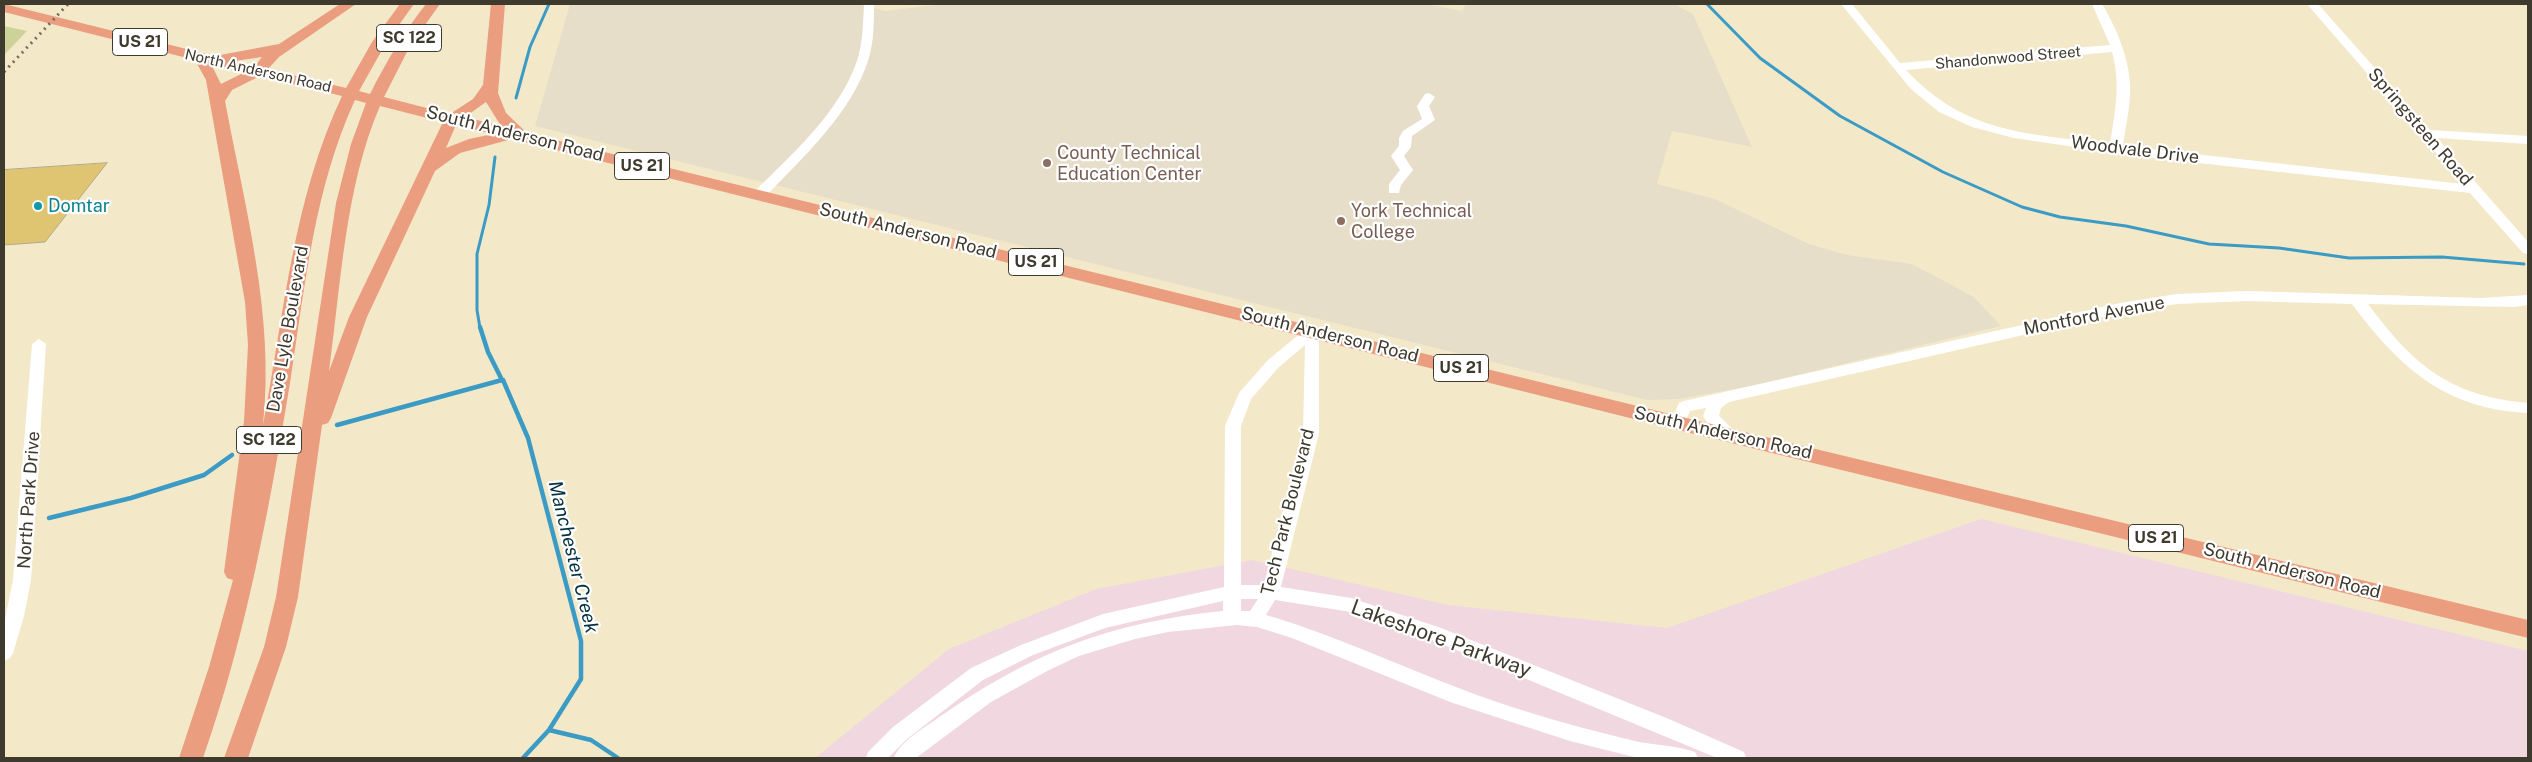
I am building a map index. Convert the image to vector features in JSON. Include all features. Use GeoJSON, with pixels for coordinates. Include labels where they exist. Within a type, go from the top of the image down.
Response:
{"type":"FeatureCollection","features":[{"type":"Feature","properties":{"kind":"main road"},"geometry":{"type":"LineString","coordinates":[[218,101],[227,87],[258,71],[270,58],[349,4]]}},
{"type":"Feature","properties":{"kind":"main road","name":"Dave Lyle Boulevard"},"geometry":{"type":"LineString","coordinates":[[191,758],[229,642],[251,548],[311,204],[325,151],[337,120],[362,70],[407,4]]}},
{"type":"Feature","properties":{"kind":"main road","name":"Dave Lyle Boulevard"},"geometry":{"type":"LineString","coordinates":[[236,758],[275,647],[287,597],[344,203],[364,125],[388,75],[433,4]]}},
{"type":"Feature","properties":{"kind":"main road"},"geometry":{"type":"LineString","coordinates":[[498,4],[490,85],[494,108],[504,121],[525,137]]}},
{"type":"Feature","properties":{"kind":"main road","name":"North Anderson Road"},"geometry":{"type":"LineString","coordinates":[[4,8],[201,58],[366,96]]}},
{"type":"Feature","properties":{"kind":"main road"},"geometry":{"type":"LineString","coordinates":[[229,642],[238,532],[257,371],[254,302],[218,101],[213,80],[201,58],[242,56],[291,44]]}},
{"type":"Feature","properties":{"kind":"main road"},"geometry":{"type":"LineString","coordinates":[[306,462],[350,339],[424,174],[451,120],[478,102],[490,85]]}},
{"type":"Feature","properties":{"kind":"main road","name":"South Anderson Road"},"geometry":{"type":"LineString","coordinates":[[366,96],[451,120],[760,194],[1678,423],[2528,629]]}},
{"type":"Feature","properties":{"kind":"main road"},"geometry":{"type":"LineString","coordinates":[[424,174],[439,158],[462,146],[490,139],[525,137]]}},
{"type":"Feature","properties":{"kind":"street"},"geometry":{"type":"LineString","coordinates":[[760,194],[821,130],[850,91],[867,50],[869,4],[882,4]]}},
{"type":"Feature","properties":{"kind":"street","name":"Woodvale Drive"},"geometry":{"type":"LineString","coordinates":[[1846,4],[1917,87],[1944,109],[1974,123],[2003,132],[2116,149],[2474,189]]}},
{"type":"Feature","properties":{"kind":"street"},"geometry":{"type":"LineString","coordinates":[[2096,4],[2108,21],[2116,48],[2124,93],[2116,149]]}},
{"type":"Feature","properties":{"kind":"street","name":"Springsteen Road"},"geometry":{"type":"LineString","coordinates":[[2312,4],[2528,250]]}},
{"type":"Feature","properties":{"kind":"street","name":"Shandonwood Street"},"geometry":{"type":"LineString","coordinates":[[1899,67],[2116,48]]}},
{"type":"Feature","properties":{"kind":"street"},"geometry":{"type":"LineString","coordinates":[[1394,190],[1395,184],[1407,170],[1397,156],[1405,147],[1405,138],[1408,134],[1429,120],[1424,106],[1429,98]]}},
{"type":"Feature","properties":{"kind":"street"},"geometry":{"type":"LineString","coordinates":[[2427,134],[2528,140]]}},
{"type":"Feature","properties":{"kind":"street","name":"Montford Avenue"},"geometry":{"type":"LineString","coordinates":[[1678,423],[1684,407],[2120,308],[2158,302],[2189,298],[2247,296],[2524,303]]}},
{"type":"Feature","properties":{"kind":"street"},"geometry":{"type":"LineString","coordinates":[[2357,300],[2379,331],[2424,375],[2437,384],[2478,400],[2528,408]]}},
{"type":"Feature","properties":{"kind":"street","name":"Tech Park Boulevard"},"geometry":{"type":"LineString","coordinates":[[1255,619],[1271,592],[1311,433],[1312,331]]}},
{"type":"Feature","properties":{"kind":"street","name":"Tech Park Boulevard"},"geometry":{"type":"LineString","coordinates":[[1232,618],[1234,426],[1244,397],[1273,364],[1312,331]]}},
{"type":"Feature","properties":{"kind":"street","name":"North Park Drive"},"geometry":{"type":"LineString","coordinates":[[4,653],[15,616],[22,580],[40,344]]}},
{"type":"Feature","properties":{"kind":"street"},"geometry":{"type":"LineString","coordinates":[[1724,398],[1714,405],[1711,416],[1716,424],[1731,435]]}},
{"type":"Feature","properties":{"kind":"street","name":"Lakeshore Parkway"},"geometry":{"type":"LineString","coordinates":[[874,758],[900,733],[976,674],[1018,654],[1104,621],[1232,592],[1271,592],[1351,605],[1435,633],[1662,725],[1737,758]]}},
{"type":"Feature","properties":{"kind":"street"},"geometry":{"type":"LineString","coordinates":[[903,758],[916,746],[994,689],[1043,663],[1118,634],[1183,622],[1232,618],[1255,619],[1330,645],[1412,680],[1526,722],[1658,756],[1688,758]]}},
{"type":"Feature","properties":{"kind":"shaded area","name":"York Technical College"},"geometry":{"type":"Polygon","coordinates":[[[570,4],[857,4],[885,11],[944,4],[1425,4],[1462,11],[1466,4],[1674,4],[1693,14],[1752,147],[1672,131],[1657,184],[1715,199],[1809,244],[1847,255],[1912,264],[1974,297],[2001,326],[1756,385],[1680,399],[1647,400],[535,126],[570,4]]]}},
{"type":"Feature","properties":{"kind":"shaded area"},"geometry":{"type":"Polygon","coordinates":[[[1981,519],[2528,651],[2528,758],[815,758],[949,649],[1096,589],[1252,560],[1448,605],[1667,628],[1981,519]]]}},
{"type":"Feature","properties":{"kind":"green space"},"geometry":{"type":"Polygon","coordinates":[[[4,26],[27,31],[4,55],[4,26]]]}},
{"type":"Feature","properties":{"kind":"building","name":"Domtar"},"geometry":{"type":"Polygon","coordinates":[[[107,163],[45,242],[4,245],[4,170],[107,163]]]}},
{"type":"Feature","properties":{"kind":"waterway","name":"Manchester Creek"},"geometry":{"type":"LineString","coordinates":[[516,98],[530,47],[549,4]]}},
{"type":"Feature","properties":{"kind":"waterway"},"geometry":{"type":"LineString","coordinates":[[1707,4],[1760,58],[1840,116],[1943,172],[2022,207],[2060,217],[2126,226],[2209,244],[2279,248],[2349,258],[2442,257],[2524,264]]}},
{"type":"Feature","properties":{"kind":"waterway","name":"Manchester Creek"},"geometry":{"type":"LineString","coordinates":[[480,328],[477,310],[477,254],[489,205],[495,157]]}},
{"type":"Feature","properties":{"kind":"waterway"},"geometry":{"type":"LineString","coordinates":[[337,425],[502,380],[488,352],[480,327]]}},
{"type":"Feature","properties":{"kind":"waterway","name":"Manchester Creek"},"geometry":{"type":"LineString","coordinates":[[503,380],[528,438],[581,641],[581,679],[549,730]]}},
{"type":"Feature","properties":{"kind":"waterway"},"geometry":{"type":"LineString","coordinates":[[49,518],[131,498],[204,475],[232,455]]}},
{"type":"Feature","properties":{"kind":"waterway","name":"Manchester Creek"},"geometry":{"type":"LineString","coordinates":[[523,758],[549,730]]}},
{"type":"Feature","properties":{"kind":"waterway"},"geometry":{"type":"LineString","coordinates":[[549,730],[591,740],[618,758]]}},
{"type":"Feature","properties":{"kind":"railway"},"geometry":{"type":"LineString","coordinates":[[4,72],[68,4]]}},
{"type":"Feature","properties":{"kind":"place","name":"County Technical Education Center"},"geometry":{"type":"Point","coordinates":[1047,163]}},
{"type":"Feature","properties":{"kind":"place","name":"Domtar"},"geometry":{"type":"Point","coordinates":[38,206]}},
{"type":"Feature","properties":{"kind":"place","name":"York Technical College"},"geometry":{"type":"Point","coordinates":[1341,221]}}]}
